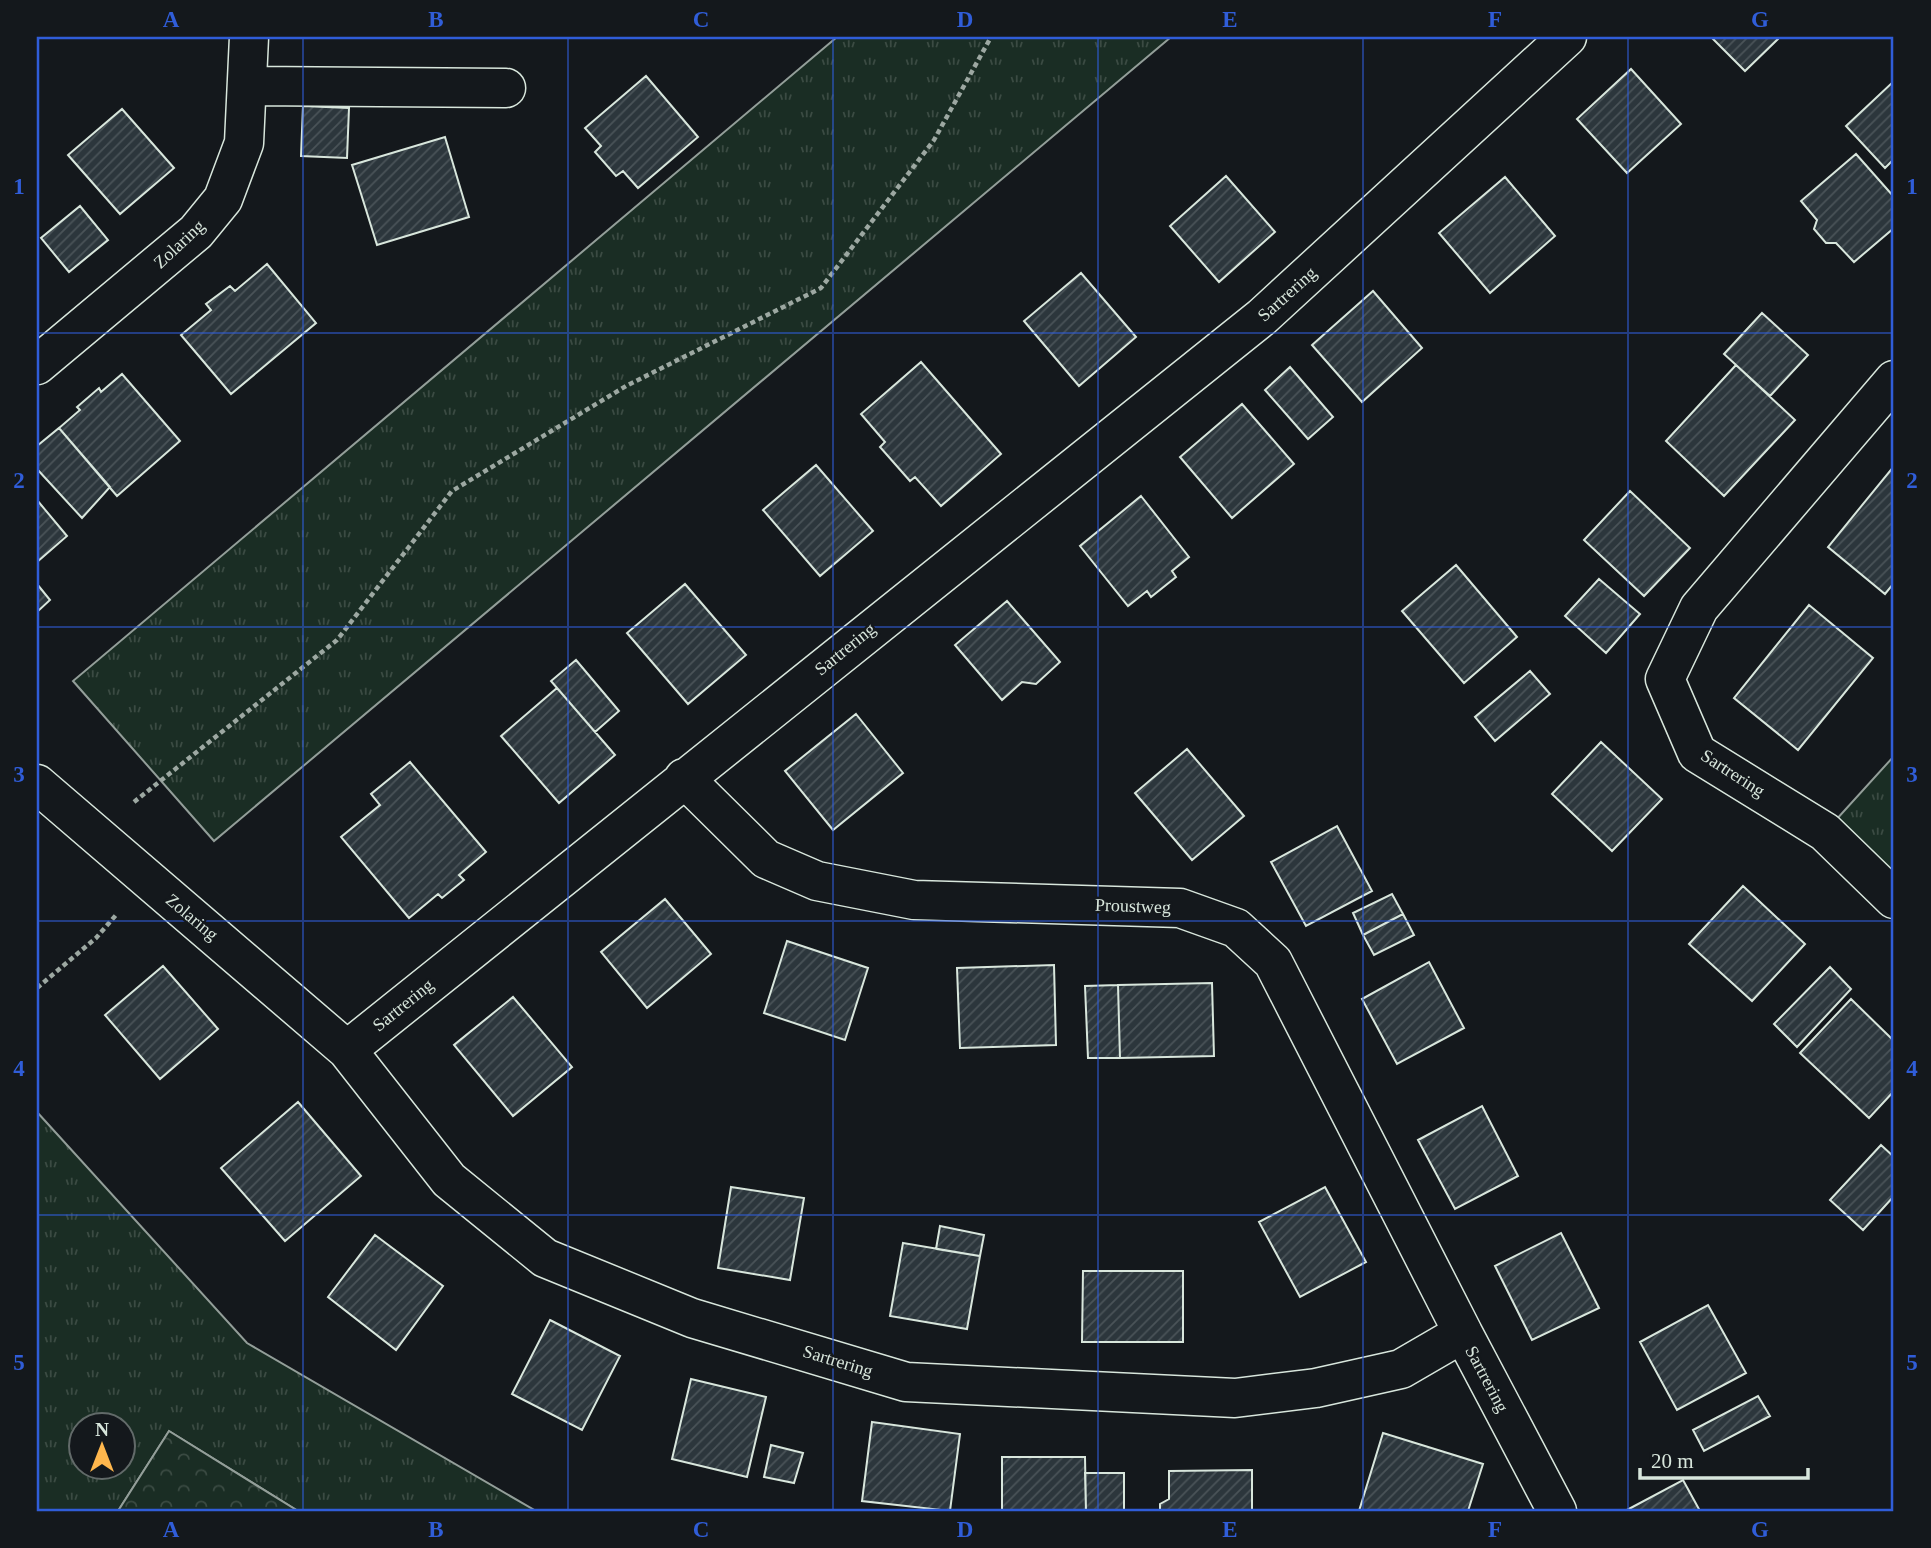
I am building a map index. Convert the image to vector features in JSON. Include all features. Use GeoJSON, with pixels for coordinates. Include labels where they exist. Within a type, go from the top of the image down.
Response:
{"type":"FeatureCollection","features":[{"type":"Feature","properties":{"kind":"street","name":"Zolaring"},"geometry":{"type":"LineString","coordinates":[[37,365],[195,232],[223,199],[244,143],[249,37]]}},
{"type":"Feature","properties":{"kind":"street","name":"Sartrering"},"geometry":{"type":"LineString","coordinates":[[1557,1511],[1463,1333],[1401,1368],[1316,1388],[1235,1398],[906,1382],[692,1318],[545,1258],[449,1180],[347,1050],[1262,317],[1567,37]]}},
{"type":"Feature","properties":{"kind":"street"},"geometry":{"type":"LineString","coordinates":[[247,86],[506,88]]}},
{"type":"Feature","properties":{"kind":"street","name":"Sartrering"},"geometry":{"type":"LineString","coordinates":[[1894,380],[1699,608],[1665,679],[1698,753],[1825,832],[1894,899]]}},
{"type":"Feature","properties":{"kind":"street","name":"Proustweg"},"geometry":{"type":"LineString","coordinates":[[684,778],[766,859],[817,881],[914,900],[1180,908],[1236,928],[1273,962],[1463,1333]]}},
{"type":"Feature","properties":{"kind":"street","name":"Zolaring"},"geometry":{"type":"LineString","coordinates":[[37,784],[347,1050]]}},
{"type":"Feature","properties":{"kind":"path"},"geometry":{"type":"LineString","coordinates":[[96,834],[337,640],[452,491],[626,386],[821,288],[934,141],[992,37]]}},
{"type":"Feature","properties":{"kind":"path"},"geometry":{"type":"LineString","coordinates":[[37,988],[96,938],[148,880]]}},
{"type":"Feature","properties":{"kind":"green space"},"geometry":{"type":"Polygon","coordinates":[[[837,37],[1171,37],[214,841],[73,681],[837,37]]]}},
{"type":"Feature","properties":{"kind":"green space"},"geometry":{"type":"Polygon","coordinates":[[[1894,756],[1894,897],[1825,832],[1894,756]]]}},
{"type":"Feature","properties":{"kind":"green space"},"geometry":{"type":"Polygon","coordinates":[[[37,1112],[247,1343],[536,1511],[298,1511],[169,1431],[118,1511],[37,1511],[37,1112]]]}},
{"type":"Feature","properties":{"kind":"green space"},"geometry":{"type":"Polygon","coordinates":[[[169,1431],[298,1511],[118,1511],[169,1431]]]}},
{"type":"Feature","properties":{"kind":"building"},"geometry":{"type":"Polygon","coordinates":[[[1711,37],[1780,37],[1745,71],[1711,37]]]}},
{"type":"Feature","properties":{"kind":"building"},"geometry":{"type":"Polygon","coordinates":[[[1631,69],[1681,124],[1627,173],[1577,119],[1631,69]]]}},
{"type":"Feature","properties":{"kind":"building"},"geometry":{"type":"Polygon","coordinates":[[[646,76],[698,137],[638,188],[623,171],[616,176],[595,152],[601,146],[585,128],[646,76]]]}},
{"type":"Feature","properties":{"kind":"building"},"geometry":{"type":"Polygon","coordinates":[[[1894,81],[1894,159],[1885,168],[1846,126],[1894,81]]]}},
{"type":"Feature","properties":{"kind":"building"},"geometry":{"type":"Polygon","coordinates":[[[303,106],[349,108],[347,158],[301,156],[303,106]]]}},
{"type":"Feature","properties":{"kind":"building"},"geometry":{"type":"Polygon","coordinates":[[[122,109],[174,168],[120,214],[68,155],[122,109]]]}},
{"type":"Feature","properties":{"kind":"building"},"geometry":{"type":"Polygon","coordinates":[[[445,137],[469,217],[377,245],[352,165],[445,137]]]}},
{"type":"Feature","properties":{"kind":"building"},"geometry":{"type":"Polygon","coordinates":[[[1856,154],[1894,197],[1894,228],[1854,262],[1836,243],[1826,243],[1814,229],[1817,220],[1801,201],[1856,154]]]}},
{"type":"Feature","properties":{"kind":"building"},"geometry":{"type":"Polygon","coordinates":[[[1226,176],[1275,232],[1219,282],[1170,226],[1226,176]]]}},
{"type":"Feature","properties":{"kind":"building"},"geometry":{"type":"Polygon","coordinates":[[[1505,177],[1555,236],[1490,293],[1439,233],[1505,177]]]}},
{"type":"Feature","properties":{"kind":"building"},"geometry":{"type":"Polygon","coordinates":[[[80,206],[108,240],[69,272],[41,238],[80,206]]]}},
{"type":"Feature","properties":{"kind":"building"},"geometry":{"type":"Polygon","coordinates":[[[267,264],[316,323],[231,394],[181,335],[211,310],[206,304],[230,286],[235,291],[267,264]]]}},
{"type":"Feature","properties":{"kind":"building"},"geometry":{"type":"Polygon","coordinates":[[[1081,273],[1136,337],[1079,386],[1024,321],[1081,273]]]}},
{"type":"Feature","properties":{"kind":"building"},"geometry":{"type":"Polygon","coordinates":[[[1373,291],[1422,348],[1362,402],[1312,345],[1373,291]]]}},
{"type":"Feature","properties":{"kind":"building"},"geometry":{"type":"Polygon","coordinates":[[[1762,313],[1808,355],[1770,396],[1724,354],[1762,313]]]}},
{"type":"Feature","properties":{"kind":"building"},"geometry":{"type":"Polygon","coordinates":[[[921,362],[1001,454],[941,506],[915,477],[910,481],[880,447],[885,442],[861,414],[921,362]]]}},
{"type":"Feature","properties":{"kind":"building"},"geometry":{"type":"Polygon","coordinates":[[[1736,365],[1795,420],[1724,496],[1666,441],[1736,365]]]}},
{"type":"Feature","properties":{"kind":"building"},"geometry":{"type":"Polygon","coordinates":[[[1290,367],[1333,417],[1308,439],[1265,390],[1290,367]]]}},
{"type":"Feature","properties":{"kind":"building"},"geometry":{"type":"Polygon","coordinates":[[[122,374],[180,441],[117,496],[59,428],[80,410],[77,407],[99,388],[101,392],[122,374]]]}},
{"type":"Feature","properties":{"kind":"building"},"geometry":{"type":"Polygon","coordinates":[[[1242,404],[1294,464],[1232,518],[1180,457],[1242,404]]]}},
{"type":"Feature","properties":{"kind":"building"},"geometry":{"type":"Polygon","coordinates":[[[59,428],[110,487],[82,518],[37,469],[37,446],[59,428]]]}},
{"type":"Feature","properties":{"kind":"building"},"geometry":{"type":"Polygon","coordinates":[[[816,465],[873,531],[820,576],[763,510],[816,465]]]}},
{"type":"Feature","properties":{"kind":"building"},"geometry":{"type":"Polygon","coordinates":[[[1894,466],[1894,583],[1885,594],[1828,547],[1894,466]]]}},
{"type":"Feature","properties":{"kind":"building"},"geometry":{"type":"Polygon","coordinates":[[[1630,491],[1690,548],[1644,596],[1584,540],[1630,491]]]}},
{"type":"Feature","properties":{"kind":"building"},"geometry":{"type":"Polygon","coordinates":[[[1141,496],[1189,557],[1172,571],[1176,577],[1151,597],[1147,591],[1128,606],[1080,546],[1141,496]]]}},
{"type":"Feature","properties":{"kind":"building"},"geometry":{"type":"Polygon","coordinates":[[[37,500],[67,536],[37,562],[37,500]]]}},
{"type":"Feature","properties":{"kind":"building"},"geometry":{"type":"Polygon","coordinates":[[[1456,565],[1517,637],[1464,683],[1402,611],[1456,565]]]}},
{"type":"Feature","properties":{"kind":"building"},"geometry":{"type":"Polygon","coordinates":[[[1599,579],[1640,614],[1606,653],[1565,616],[1599,579]]]}},
{"type":"Feature","properties":{"kind":"building"},"geometry":{"type":"Polygon","coordinates":[[[37,584],[50,600],[37,612],[37,584]]]}},
{"type":"Feature","properties":{"kind":"building"},"geometry":{"type":"Polygon","coordinates":[[[685,584],[746,655],[688,704],[627,633],[685,584]]]}},
{"type":"Feature","properties":{"kind":"building"},"geometry":{"type":"Polygon","coordinates":[[[1007,601],[1060,662],[1036,684],[1022,682],[1002,700],[955,645],[1007,601]]]}},
{"type":"Feature","properties":{"kind":"building"},"geometry":{"type":"Polygon","coordinates":[[[1809,605],[1873,658],[1798,750],[1734,698],[1809,605]]]}},
{"type":"Feature","properties":{"kind":"building"},"geometry":{"type":"Polygon","coordinates":[[[576,660],[619,711],[595,732],[551,681],[576,660]]]}},
{"type":"Feature","properties":{"kind":"building"},"geometry":{"type":"Polygon","coordinates":[[[1530,671],[1550,694],[1495,741],[1475,717],[1530,671]]]}},
{"type":"Feature","properties":{"kind":"building"},"geometry":{"type":"Polygon","coordinates":[[[557,688],[615,755],[559,803],[501,736],[557,688]]]}},
{"type":"Feature","properties":{"kind":"building"},"geometry":{"type":"Polygon","coordinates":[[[856,714],[903,773],[833,830],[785,771],[856,714]]]}},
{"type":"Feature","properties":{"kind":"building"},"geometry":{"type":"Polygon","coordinates":[[[1601,742],[1662,799],[1612,851],[1552,794],[1601,742]]]}},
{"type":"Feature","properties":{"kind":"building"},"geometry":{"type":"Polygon","coordinates":[[[1187,749],[1244,816],[1192,860],[1135,793],[1187,749]]]}},
{"type":"Feature","properties":{"kind":"building"},"geometry":{"type":"Polygon","coordinates":[[[410,762],[486,852],[459,875],[464,880],[442,898],[438,894],[409,918],[341,837],[380,805],[371,794],[410,762]]]}},
{"type":"Feature","properties":{"kind":"building"},"geometry":{"type":"Polygon","coordinates":[[[1337,826],[1372,891],[1306,926],[1271,862],[1337,826]]]}},
{"type":"Feature","properties":{"kind":"building"},"geometry":{"type":"Polygon","coordinates":[[[1743,886],[1805,944],[1752,1001],[1689,944],[1743,886]]]}},
{"type":"Feature","properties":{"kind":"building"},"geometry":{"type":"Polygon","coordinates":[[[1392,894],[1403,914],[1363,935],[1353,913],[1392,894]]]}},
{"type":"Feature","properties":{"kind":"building"},"geometry":{"type":"Polygon","coordinates":[[[665,899],[711,954],[647,1008],[601,952],[665,899]]]}},
{"type":"Feature","properties":{"kind":"building"},"geometry":{"type":"Polygon","coordinates":[[[1403,914],[1414,935],[1374,955],[1363,935],[1403,914]]]}},
{"type":"Feature","properties":{"kind":"building"},"geometry":{"type":"Polygon","coordinates":[[[787,941],[868,968],[845,1040],[764,1013],[787,941]]]}},
{"type":"Feature","properties":{"kind":"building"},"geometry":{"type":"Polygon","coordinates":[[[1429,962],[1464,1028],[1397,1064],[1362,999],[1429,962]]]}},
{"type":"Feature","properties":{"kind":"building"},"geometry":{"type":"Polygon","coordinates":[[[1054,965],[1056,1045],[960,1048],[957,968],[1054,965]]]}},
{"type":"Feature","properties":{"kind":"building"},"geometry":{"type":"Polygon","coordinates":[[[163,966],[218,1029],[160,1079],[105,1015],[163,966]]]}},
{"type":"Feature","properties":{"kind":"building"},"geometry":{"type":"Polygon","coordinates":[[[1830,967],[1851,989],[1797,1047],[1774,1024],[1830,967]]]}},
{"type":"Feature","properties":{"kind":"building"},"geometry":{"type":"Polygon","coordinates":[[[1212,983],[1214,1056],[1120,1058],[1118,985],[1212,983]]]}},
{"type":"Feature","properties":{"kind":"building"},"geometry":{"type":"Polygon","coordinates":[[[1118,985],[1120,1058],[1088,1058],[1085,986],[1118,985]]]}},
{"type":"Feature","properties":{"kind":"building"},"geometry":{"type":"Polygon","coordinates":[[[513,997],[572,1067],[513,1116],[454,1045],[513,997]]]}},
{"type":"Feature","properties":{"kind":"building"},"geometry":{"type":"Polygon","coordinates":[[[1851,999],[1894,1041],[1894,1091],[1869,1118],[1800,1053],[1851,999]]]}},
{"type":"Feature","properties":{"kind":"building"},"geometry":{"type":"Polygon","coordinates":[[[298,1102],[361,1176],[285,1241],[221,1168],[298,1102]]]}},
{"type":"Feature","properties":{"kind":"building"},"geometry":{"type":"Polygon","coordinates":[[[1482,1106],[1518,1176],[1455,1209],[1418,1140],[1482,1106]]]}},
{"type":"Feature","properties":{"kind":"building"},"geometry":{"type":"Polygon","coordinates":[[[1881,1145],[1894,1157],[1894,1196],[1863,1230],[1830,1200],[1881,1145]]]}},
{"type":"Feature","properties":{"kind":"building"},"geometry":{"type":"Polygon","coordinates":[[[731,1187],[804,1198],[790,1280],[718,1268],[731,1187]]]}},
{"type":"Feature","properties":{"kind":"building"},"geometry":{"type":"Polygon","coordinates":[[[1325,1187],[1366,1262],[1300,1297],[1259,1222],[1325,1187]]]}},
{"type":"Feature","properties":{"kind":"building"},"geometry":{"type":"Polygon","coordinates":[[[940,1226],[984,1235],[980,1256],[936,1249],[940,1226]]]}},
{"type":"Feature","properties":{"kind":"building"},"geometry":{"type":"Polygon","coordinates":[[[1561,1233],[1599,1308],[1532,1340],[1495,1266],[1561,1233]]]}},
{"type":"Feature","properties":{"kind":"building"},"geometry":{"type":"Polygon","coordinates":[[[375,1235],[443,1286],[396,1350],[328,1297],[375,1235]]]}},
{"type":"Feature","properties":{"kind":"building"},"geometry":{"type":"Polygon","coordinates":[[[903,1243],[980,1256],[967,1329],[890,1316],[903,1243]]]}},
{"type":"Feature","properties":{"kind":"building"},"geometry":{"type":"Polygon","coordinates":[[[1083,1271],[1183,1271],[1183,1342],[1082,1342],[1083,1271]]]}},
{"type":"Feature","properties":{"kind":"building"},"geometry":{"type":"Polygon","coordinates":[[[1708,1305],[1746,1373],[1677,1410],[1640,1342],[1708,1305]]]}},
{"type":"Feature","properties":{"kind":"building"},"geometry":{"type":"Polygon","coordinates":[[[550,1320],[620,1356],[582,1430],[512,1394],[550,1320]]]}},
{"type":"Feature","properties":{"kind":"building"},"geometry":{"type":"Polygon","coordinates":[[[691,1379],[766,1397],[747,1477],[672,1459],[691,1379]]]}},
{"type":"Feature","properties":{"kind":"building"},"geometry":{"type":"Polygon","coordinates":[[[1758,1396],[1770,1416],[1704,1451],[1693,1430],[1758,1396]]]}},
{"type":"Feature","properties":{"kind":"building"},"geometry":{"type":"Polygon","coordinates":[[[872,1422],[960,1434],[950,1511],[862,1501],[872,1422]]]}},
{"type":"Feature","properties":{"kind":"building"},"geometry":{"type":"Polygon","coordinates":[[[1383,1433],[1483,1464],[1468,1511],[1359,1511],[1383,1433]]]}},
{"type":"Feature","properties":{"kind":"building"},"geometry":{"type":"Polygon","coordinates":[[[771,1445],[803,1453],[794,1483],[764,1477],[771,1445]]]}},
{"type":"Feature","properties":{"kind":"building"},"geometry":{"type":"Polygon","coordinates":[[[1002,1457],[1085,1457],[1086,1511],[1002,1511],[1002,1457]]]}},
{"type":"Feature","properties":{"kind":"building"},"geometry":{"type":"Polygon","coordinates":[[[1252,1470],[1252,1511],[1160,1511],[1160,1504],[1169,1499],[1169,1471],[1252,1470]]]}},
{"type":"Feature","properties":{"kind":"building"},"geometry":{"type":"Polygon","coordinates":[[[1085,1473],[1124,1473],[1124,1511],[1086,1511],[1085,1473]]]}},
{"type":"Feature","properties":{"kind":"building"},"geometry":{"type":"Polygon","coordinates":[[[1683,1480],[1700,1511],[1625,1511],[1683,1480]]]}}]}
